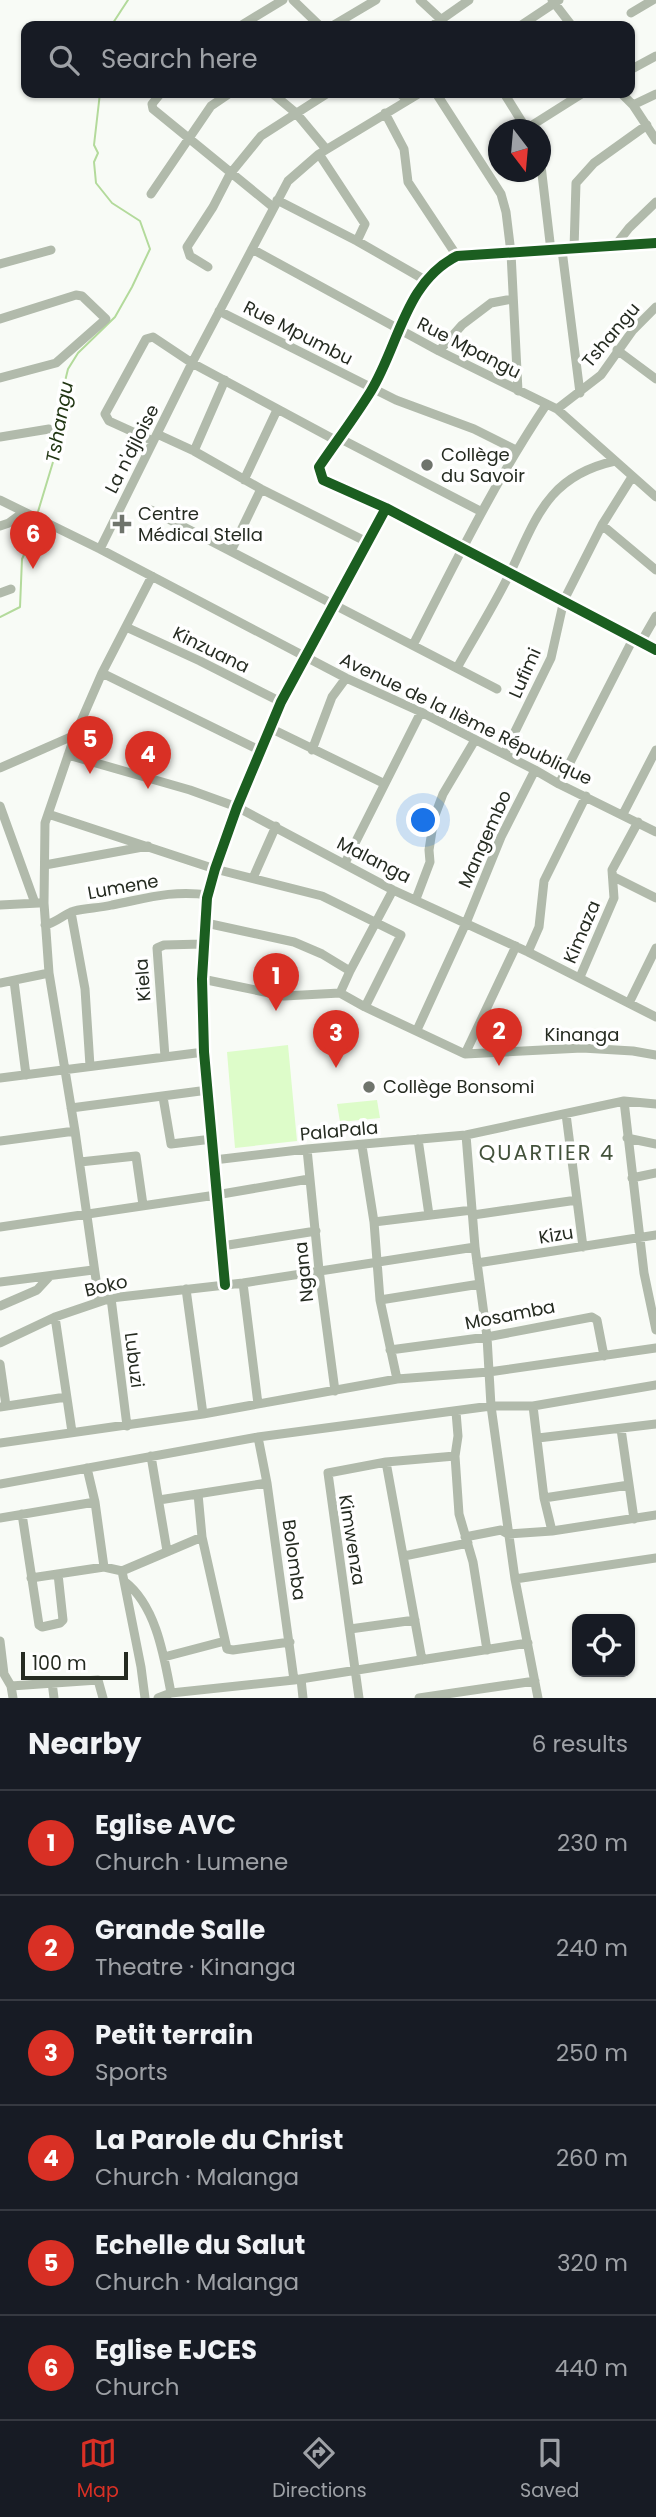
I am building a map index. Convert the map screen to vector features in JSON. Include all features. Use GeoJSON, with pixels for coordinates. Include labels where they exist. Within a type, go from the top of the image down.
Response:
{"type":"FeatureCollection","features":[{"type":"Feature","properties":{"kind":"street"},"geometry":{"type":"LineString","coordinates":[[248,21],[283,0]]}},
{"type":"Feature","properties":{"kind":"street"},"geometry":{"type":"LineString","coordinates":[[293,0],[315,21]]}},
{"type":"Feature","properties":{"kind":"street"},"geometry":{"type":"LineString","coordinates":[[340,21],[376,0]]}},
{"type":"Feature","properties":{"kind":"street"},"geometry":{"type":"LineString","coordinates":[[420,0],[443,21]]}},
{"type":"Feature","properties":{"kind":"street"},"geometry":{"type":"LineString","coordinates":[[447,21],[469,0]]}},
{"type":"Feature","properties":{"kind":"street"},"geometry":{"type":"LineString","coordinates":[[631,13],[653,0]]}},
{"type":"Feature","properties":{"kind":"street"},"geometry":{"type":"LineString","coordinates":[[527,21],[555,1],[569,21]]}},
{"type":"Feature","properties":{"kind":"street"},"geometry":{"type":"LineString","coordinates":[[635,67],[656,56]]}},
{"type":"Feature","properties":{"kind":"street"},"geometry":{"type":"LineString","coordinates":[[633,105],[656,94]]}},
{"type":"Feature","properties":{"kind":"street"},"geometry":{"type":"LineString","coordinates":[[158,98],[152,107],[230,174],[275,204],[357,241],[425,280]]}},
{"type":"Feature","properties":{"kind":"street"},"geometry":{"type":"LineString","coordinates":[[151,194],[211,106],[223,98]]}},
{"type":"Feature","properties":{"kind":"street"},"geometry":{"type":"LineString","coordinates":[[278,98],[296,114],[365,224],[357,241]]}},
{"type":"Feature","properties":{"kind":"street"},"geometry":{"type":"LineString","coordinates":[[208,267],[190,256],[187,247],[214,207],[230,174],[261,135],[320,98]]}},
{"type":"Feature","properties":{"kind":"street","name":"La n'djloise"},"geometry":{"type":"LineString","coordinates":[[100,549],[192,363],[275,204],[295,172],[322,152],[411,98]]}},
{"type":"Feature","properties":{"kind":"street"},"geometry":{"type":"LineString","coordinates":[[439,98],[501,194],[506,212],[511,253],[517,391]]}},
{"type":"Feature","properties":{"kind":"street"},"geometry":{"type":"LineString","coordinates":[[507,98],[521,119]]}},
{"type":"Feature","properties":{"kind":"street"},"geometry":{"type":"LineString","coordinates":[[543,119],[575,98]]}},
{"type":"Feature","properties":{"kind":"street"},"geometry":{"type":"LineString","coordinates":[[626,98],[656,140]]}},
{"type":"Feature","properties":{"kind":"street"},"geometry":{"type":"LineString","coordinates":[[385,113],[404,149],[408,182],[457,256]]}},
{"type":"Feature","properties":{"kind":"street"},"geometry":{"type":"LineString","coordinates":[[574,249],[573,195],[576,183],[594,163],[647,125]]}},
{"type":"Feature","properties":{"kind":"street"},"geometry":{"type":"LineString","coordinates":[[544,182],[551,251]]}},
{"type":"Feature","properties":{"kind":"street"},"geometry":{"type":"LineString","coordinates":[[614,247],[656,202]]}},
{"type":"Feature","properties":{"kind":"street"},"geometry":{"type":"LineString","coordinates":[[656,243],[457,256],[434,269],[425,280],[399,330],[373,389],[319,467],[323,480],[386,508],[656,650]]}},
{"type":"Feature","properties":{"kind":"street","name":"Rue Mpangu"},"geometry":{"type":"LineString","coordinates":[[252,249],[439,351],[557,408],[656,498]]}},
{"type":"Feature","properties":{"kind":"street"},"geometry":{"type":"LineString","coordinates":[[0,264],[51,250]]}},
{"type":"Feature","properties":{"kind":"street"},"geometry":{"type":"LineString","coordinates":[[562,250],[580,393]]}},
{"type":"Feature","properties":{"kind":"street"},"geometry":{"type":"LineString","coordinates":[[0,318],[76,295],[82,296],[105,316],[104,323],[56,363],[0,378]]}},
{"type":"Feature","properties":{"kind":"street"},"geometry":{"type":"LineString","coordinates":[[439,351],[462,325],[491,303],[512,299]]}},
{"type":"Feature","properties":{"kind":"street","name":"Tshangu"},"geometry":{"type":"LineString","coordinates":[[557,408],[601,375],[633,330],[656,307]]}},
{"type":"Feature","properties":{"kind":"street","name":"Rue Mpumbu"},"geometry":{"type":"LineString","coordinates":[[219,311],[413,408],[429,411],[474,429],[516,450]]}},
{"type":"Feature","properties":{"kind":"street"},"geometry":{"type":"LineString","coordinates":[[367,542],[261,489],[194,451],[106,418],[107,409],[145,339],[153,337],[192,363],[277,410],[482,512]]}},
{"type":"Feature","properties":{"kind":"street"},"geometry":{"type":"LineString","coordinates":[[617,351],[655,376]]}},
{"type":"Feature","properties":{"kind":"street"},"geometry":{"type":"LineString","coordinates":[[194,451],[225,380]]}},
{"type":"Feature","properties":{"kind":"street"},"geometry":{"type":"LineString","coordinates":[[414,645],[462,548],[516,450],[546,405]]}},
{"type":"Feature","properties":{"kind":"street"},"geometry":{"type":"LineString","coordinates":[[244,480],[277,410]]}},
{"type":"Feature","properties":{"kind":"street"},"geometry":{"type":"LineString","coordinates":[[0,437],[49,429]]}},
{"type":"Feature","properties":{"kind":"street"},"geometry":{"type":"LineString","coordinates":[[457,668],[510,573],[541,508],[566,482],[591,467],[615,461]]}},
{"type":"Feature","properties":{"kind":"street","name":"Lufimi"},"geometry":{"type":"LineString","coordinates":[[504,754],[551,658],[564,600],[602,525],[632,477]]}},
{"type":"Feature","properties":{"kind":"street"},"geometry":{"type":"LineString","coordinates":[[231,551],[261,489]]}},
{"type":"Feature","properties":{"kind":"street","name":"Avenue de la IIème République"},"geometry":{"type":"LineString","coordinates":[[0,500],[100,549],[346,678],[421,712],[656,832]]}},
{"type":"Feature","properties":{"kind":"street"},"geometry":{"type":"LineString","coordinates":[[225,1285],[204,1052],[202,979],[207,898],[237,807],[281,702],[386,508]]}},
{"type":"Feature","properties":{"kind":"street"},"geometry":{"type":"LineString","coordinates":[[151,510],[333,602],[496,689]]}},
{"type":"Feature","properties":{"kind":"street"},"geometry":{"type":"LineString","coordinates":[[0,526],[24,512]]}},
{"type":"Feature","properties":{"kind":"street"},"geometry":{"type":"LineString","coordinates":[[602,525],[656,570]]}},
{"type":"Feature","properties":{"kind":"street"},"geometry":{"type":"LineString","coordinates":[[39,903],[45,865],[45,823],[68,755],[102,673],[152,576]]}},
{"type":"Feature","properties":{"kind":"street"},"geometry":{"type":"LineString","coordinates":[[0,593],[11,589]]}},
{"type":"Feature","properties":{"kind":"street"},"geometry":{"type":"LineString","coordinates":[[559,784],[637,641],[656,616]]}},
{"type":"Feature","properties":{"kind":"street","name":"Kinzuana"},"geometry":{"type":"LineString","coordinates":[[126,627],[281,702]]}},
{"type":"Feature","properties":{"kind":"street"},"geometry":{"type":"LineString","coordinates":[[102,673],[259,750]]}},
{"type":"Feature","properties":{"kind":"street"},"geometry":{"type":"LineString","coordinates":[[312,750],[332,697],[346,678]]}},
{"type":"Feature","properties":{"kind":"street"},"geometry":{"type":"LineString","coordinates":[[345,863],[421,712]]}},
{"type":"Feature","properties":{"kind":"street"},"geometry":{"type":"LineString","coordinates":[[270,729],[383,783]]}},
{"type":"Feature","properties":{"kind":"street"},"geometry":{"type":"LineString","coordinates":[[0,768],[75,735]]}},
{"type":"Feature","properties":{"kind":"street"},"geometry":{"type":"LineString","coordinates":[[416,899],[430,862],[429,849],[434,818],[443,794],[475,740]]}},
{"type":"Feature","properties":{"kind":"street"},"geometry":{"type":"LineString","coordinates":[[623,814],[656,750]]}},
{"type":"Feature","properties":{"kind":"street","name":"Malanga"},"geometry":{"type":"LineString","coordinates":[[68,755],[190,790],[237,807],[393,890],[516,946],[656,1017]]}},
{"type":"Feature","properties":{"kind":"street","name":"Mangembo"},"geometry":{"type":"LineString","coordinates":[[466,923],[501,837],[535,770]]}},
{"type":"Feature","properties":{"kind":"street"},"geometry":{"type":"LineString","coordinates":[[528,952],[539,927],[544,881],[586,796]]}},
{"type":"Feature","properties":{"kind":"street"},"geometry":{"type":"LineString","coordinates":[[0,806],[39,903],[45,925],[99,1301]]}},
{"type":"Feature","properties":{"kind":"street"},"geometry":{"type":"LineString","coordinates":[[48,814],[215,869],[322,896],[401,935],[365,1007]]}},
{"type":"Feature","properties":{"kind":"street","name":"Kimaza"},"geometry":{"type":"LineString","coordinates":[[580,977],[614,898],[612,870],[638,822]]}},
{"type":"Feature","properties":{"kind":"street"},"geometry":{"type":"LineString","coordinates":[[253,878],[276,826]]}},
{"type":"Feature","properties":{"kind":"street"},"geometry":{"type":"LineString","coordinates":[[45,865],[150,846]]}},
{"type":"Feature","properties":{"kind":"street"},"geometry":{"type":"LineString","coordinates":[[614,877],[656,898]]}},
{"type":"Feature","properties":{"kind":"street"},"geometry":{"type":"LineString","coordinates":[[202,979],[284,996],[340,993],[393,890]]}},
{"type":"Feature","properties":{"kind":"street","name":"Lumene"},"geometry":{"type":"LineString","coordinates":[[45,925],[52,924],[71,912],[150,895],[209,895]]}},
{"type":"Feature","properties":{"kind":"street"},"geometry":{"type":"LineString","coordinates":[[0,905],[39,903]]}},
{"type":"Feature","properties":{"kind":"street"},"geometry":{"type":"LineString","coordinates":[[71,912],[85,989],[90,1066]]}},
{"type":"Feature","properties":{"kind":"street"},"geometry":{"type":"LineString","coordinates":[[206,923],[294,942],[322,954],[350,971]]}},
{"type":"Feature","properties":{"kind":"street"},"geometry":{"type":"LineString","coordinates":[[417,1030],[466,923]]}},
{"type":"Feature","properties":{"kind":"street","name":"Kiela"},"geometry":{"type":"LineString","coordinates":[[165,1057],[157,948],[164,945],[204,944]]}},
{"type":"Feature","properties":{"kind":"street"},"geometry":{"type":"LineString","coordinates":[[465,1054],[516,946]]}},
{"type":"Feature","properties":{"kind":"street"},"geometry":{"type":"LineString","coordinates":[[629,1003],[656,948]]}},
{"type":"Feature","properties":{"kind":"street"},"geometry":{"type":"LineString","coordinates":[[0,983],[50,973]]}},
{"type":"Feature","properties":{"kind":"street"},"geometry":{"type":"LineString","coordinates":[[13,981],[26,1074]]}},
{"type":"Feature","properties":{"kind":"street","name":"Kinanga"},"geometry":{"type":"LineString","coordinates":[[340,993],[465,1054],[582,1048],[656,1055]]}},
{"type":"Feature","properties":{"kind":"street"},"geometry":{"type":"LineString","coordinates":[[0,1078],[204,1052]]}},
{"type":"Feature","properties":{"kind":"street"},"geometry":{"type":"LineString","coordinates":[[71,1108],[208,1090]]}},
{"type":"Feature","properties":{"kind":"street"},"geometry":{"type":"LineString","coordinates":[[163,1097],[171,1144],[212,1139]]}},
{"type":"Feature","properties":{"kind":"street"},"geometry":{"type":"LineString","coordinates":[[625,1101],[627,1139],[640,1238],[656,1330]]}},
{"type":"Feature","properties":{"kind":"street"},"geometry":{"type":"LineString","coordinates":[[538,1698],[515,1579],[491,1406],[487,1337],[475,1247],[466,1135],[625,1101],[656,1104]]}},
{"type":"Feature","properties":{"kind":"street"},"geometry":{"type":"LineString","coordinates":[[566,1114],[583,1247]]}},
{"type":"Feature","properties":{"kind":"street"},"geometry":{"type":"LineString","coordinates":[[0,1141],[75,1131]]}},
{"type":"Feature","properties":{"kind":"street","name":"PalaPala"},"geometry":{"type":"LineString","coordinates":[[214,1160],[466,1135]]}},
{"type":"Feature","properties":{"kind":"street"},"geometry":{"type":"LineString","coordinates":[[418,1139],[429,1215]]}},
{"type":"Feature","properties":{"kind":"street"},"geometry":{"type":"LineString","coordinates":[[627,1139],[656,1144]]}},
{"type":"Feature","properties":{"kind":"street"},"geometry":{"type":"LineString","coordinates":[[362,1146],[374,1222],[380,1300],[397,1379]]}},
{"type":"Feature","properties":{"kind":"street","name":"Ngana"},"geometry":{"type":"LineString","coordinates":[[307,1149],[335,1391]]}},
{"type":"Feature","properties":{"kind":"street"},"geometry":{"type":"LineString","coordinates":[[80,1162],[136,1156],[143,1205]]}},
{"type":"Feature","properties":{"kind":"street"},"geometry":{"type":"LineString","coordinates":[[632,1178],[656,1173]]}},
{"type":"Feature","properties":{"kind":"street"},"geometry":{"type":"LineString","coordinates":[[0,1227],[216,1195],[309,1178]]}},
{"type":"Feature","properties":{"kind":"street","name":"Kizu"},"geometry":{"type":"LineString","coordinates":[[472,1212],[577,1200]]}},
{"type":"Feature","properties":{"kind":"street"},"geometry":{"type":"LineString","coordinates":[[374,1222],[472,1212]]}},
{"type":"Feature","properties":{"kind":"street"},"geometry":{"type":"LineString","coordinates":[[222,1246],[316,1231]]}},
{"type":"Feature","properties":{"kind":"street","name":"Kizu"},"geometry":{"type":"LineString","coordinates":[[477,1263],[656,1235]]}},
{"type":"Feature","properties":{"kind":"street"},"geometry":{"type":"LineString","coordinates":[[376,1264],[475,1247]]}},
{"type":"Feature","properties":{"kind":"street","name":"Boko"},"geometry":{"type":"LineString","coordinates":[[0,1343],[55,1317],[111,1298],[376,1264]]}},
{"type":"Feature","properties":{"kind":"street"},"geometry":{"type":"LineString","coordinates":[[0,1282],[93,1270]]}},
{"type":"Feature","properties":{"kind":"street"},"geometry":{"type":"LineString","coordinates":[[0,1306],[37,1290],[49,1277]]}},
{"type":"Feature","properties":{"kind":"street"},"geometry":{"type":"LineString","coordinates":[[243,1283],[257,1404]]}},
{"type":"Feature","properties":{"kind":"street"},"geometry":{"type":"LineString","coordinates":[[380,1300],[480,1284]]}},
{"type":"Feature","properties":{"kind":"street"},"geometry":{"type":"LineString","coordinates":[[186,1289],[203,1414]]}},
{"type":"Feature","properties":{"kind":"street","name":"Lubuzi"},"geometry":{"type":"LineString","coordinates":[[111,1298],[127,1426]]}},
{"type":"Feature","properties":{"kind":"street"},"geometry":{"type":"LineString","coordinates":[[55,1317],[72,1432]]}},
{"type":"Feature","properties":{"kind":"street","name":"Mosamba"},"geometry":{"type":"LineString","coordinates":[[390,1350],[487,1337],[581,1317],[595,1318],[604,1356]]}},
{"type":"Feature","properties":{"kind":"street"},"geometry":{"type":"LineString","coordinates":[[0,1443],[203,1414],[397,1379],[489,1372],[656,1348]]}},
{"type":"Feature","properties":{"kind":"street"},"geometry":{"type":"LineString","coordinates":[[0,1364],[3,1407],[66,1397]]}},
{"type":"Feature","properties":{"kind":"street"},"geometry":{"type":"LineString","coordinates":[[0,1484],[258,1437],[491,1406],[533,1406],[656,1385]]}},
{"type":"Feature","properties":{"kind":"street"},"geometry":{"type":"LineString","coordinates":[[533,1406],[544,1498],[552,1531]]}},
{"type":"Feature","properties":{"kind":"street"},"geometry":{"type":"LineString","coordinates":[[456,1412],[458,1514],[473,1562],[487,1650]]}},
{"type":"Feature","properties":{"kind":"street"},"geometry":{"type":"LineString","coordinates":[[538,1438],[656,1424]]}},
{"type":"Feature","properties":{"kind":"street"},"geometry":{"type":"LineString","coordinates":[[621,1429],[634,1519]]}},
{"type":"Feature","properties":{"kind":"street","name":"Bolomba"},"geometry":{"type":"LineString","coordinates":[[258,1437],[290,1642],[303,1698]]}},
{"type":"Feature","properties":{"kind":"street"},"geometry":{"type":"LineString","coordinates":[[151,1456],[167,1551]]}},
{"type":"Feature","properties":{"kind":"street","name":"Kimwenza"},"geometry":{"type":"LineString","coordinates":[[359,1698],[328,1473],[386,1462],[455,1456]]}},
{"type":"Feature","properties":{"kind":"street"},"geometry":{"type":"LineString","coordinates":[[386,1462],[422,1660]]}},
{"type":"Feature","properties":{"kind":"street"},"geometry":{"type":"LineString","coordinates":[[87,1468],[95,1502],[104,1567]]}},
{"type":"Feature","properties":{"kind":"street"},"geometry":{"type":"LineString","coordinates":[[159,1500],[267,1483]]}},
{"type":"Feature","properties":{"kind":"street"},"geometry":{"type":"LineString","coordinates":[[544,1498],[629,1485]]}},
{"type":"Feature","properties":{"kind":"street"},"geometry":{"type":"LineString","coordinates":[[198,1494],[202,1537],[225,1641],[230,1650],[290,1642]]}},
{"type":"Feature","properties":{"kind":"street"},"geometry":{"type":"LineString","coordinates":[[0,1518],[95,1502]]}},
{"type":"Feature","properties":{"kind":"street"},"geometry":{"type":"LineString","coordinates":[[22,1514],[39,1625],[44,1627],[63,1620],[58,1574]]}},
{"type":"Feature","properties":{"kind":"street"},"geometry":{"type":"LineString","coordinates":[[404,1556],[501,1530],[508,1534],[552,1531],[656,1515]]}},
{"type":"Feature","properties":{"kind":"street"},"geometry":{"type":"LineString","coordinates":[[123,1576],[167,1551],[202,1537]]}},
{"type":"Feature","properties":{"kind":"street"},"geometry":{"type":"LineString","coordinates":[[515,1579],[656,1558]]}},
{"type":"Feature","properties":{"kind":"street"},"geometry":{"type":"LineString","coordinates":[[32,1578],[104,1567],[123,1576],[150,1615],[178,1694]]}},
{"type":"Feature","properties":{"kind":"street"},"geometry":{"type":"LineString","coordinates":[[123,1576],[145,1698]]}},
{"type":"Feature","properties":{"kind":"street"},"geometry":{"type":"LineString","coordinates":[[349,1629],[415,1620]]}},
{"type":"Feature","properties":{"kind":"street"},"geometry":{"type":"LineString","coordinates":[[0,1641],[2,1675],[11,1686],[13,1698]]}},
{"type":"Feature","properties":{"kind":"street"},"geometry":{"type":"LineString","coordinates":[[164,1657],[225,1641]]}},
{"type":"Feature","properties":{"kind":"street"},"geometry":{"type":"LineString","coordinates":[[158,1698],[354,1671],[528,1643]]}},
{"type":"Feature","properties":{"kind":"street"},"geometry":{"type":"LineString","coordinates":[[11,1686],[98,1680],[103,1698]]}},
{"type":"Feature","properties":{"kind":"street"},"geometry":{"type":"LineString","coordinates":[[424,1698],[535,1681]]}},
{"type":"Feature","properties":{"kind":"street"},"geometry":{"type":"LineString","coordinates":[[52,1682],[54,1698]]}},
{"type":"Feature","properties":{"kind":"green space"},"geometry":{"type":"Polygon","coordinates":[[[288,1045],[297,1141],[235,1148],[227,1052],[288,1045]]]}},
{"type":"Feature","properties":{"kind":"green space"},"geometry":{"type":"Polygon","coordinates":[[[377,1100],[380,1118],[340,1122],[337,1104],[377,1100]]]}},
{"type":"Feature","properties":{"kind":"waterway","name":"Tshangu"},"geometry":{"type":"LineString","coordinates":[[114,21],[128,0]]}},
{"type":"Feature","properties":{"kind":"waterway","name":"Tshangu"},"geometry":{"type":"LineString","coordinates":[[37,515],[53,462],[57,414],[68,369],[78,353],[115,317],[150,249],[140,221],[112,203],[96,183],[94,162],[98,153],[94,145],[99,98]]}},
{"type":"Feature","properties":{"kind":"waterway","name":"Tshangu"},"geometry":{"type":"LineString","coordinates":[[0,617],[20,607],[22,559],[30,542],[35,520]]}},
{"type":"Feature","properties":{"kind":"cycle path"},"geometry":{"type":"LineString","coordinates":[[656,243],[457,256],[440,267],[414,298],[371,391],[319,467],[323,480],[386,508],[656,650]]}},
{"type":"Feature","properties":{"kind":"cycle path"},"geometry":{"type":"LineString","coordinates":[[225,1285],[204,1052],[202,979],[207,898],[237,807],[281,702],[386,508]]}},
{"type":"Feature","properties":{"kind":"place","name":"Collège du Savoir"},"geometry":{"type":"Point","coordinates":[427,465]}},
{"type":"Feature","properties":{"kind":"place","name":"Centre Médical Stella"},"geometry":{"type":"Point","coordinates":[122,524]}},
{"type":"Feature","properties":{"kind":"place","name":"Eglise EJCES"},"geometry":{"type":"Point","coordinates":[33,569]}},
{"type":"Feature","properties":{"kind":"place","name":"Echelle du Salut"},"geometry":{"type":"Point","coordinates":[90,774]}},
{"type":"Feature","properties":{"kind":"place","name":"La Parole du Christ"},"geometry":{"type":"Point","coordinates":[148,789]}},
{"type":"Feature","properties":{"kind":"place","name":"Eglise AVC"},"geometry":{"type":"Point","coordinates":[276,1011]}},
{"type":"Feature","properties":{"kind":"place","name":"Grande Salle"},"geometry":{"type":"Point","coordinates":[499,1066]}},
{"type":"Feature","properties":{"kind":"place","name":"Petit terrain"},"geometry":{"type":"Point","coordinates":[336,1068]}},
{"type":"Feature","properties":{"kind":"place","name":"Collège Bonsomi"},"geometry":{"type":"Point","coordinates":[369,1087]}},
{"type":"Feature","properties":{"kind":"district","name":"QUARTIER 4"},"geometry":{"type":"Point","coordinates":[547,1153]}}]}
